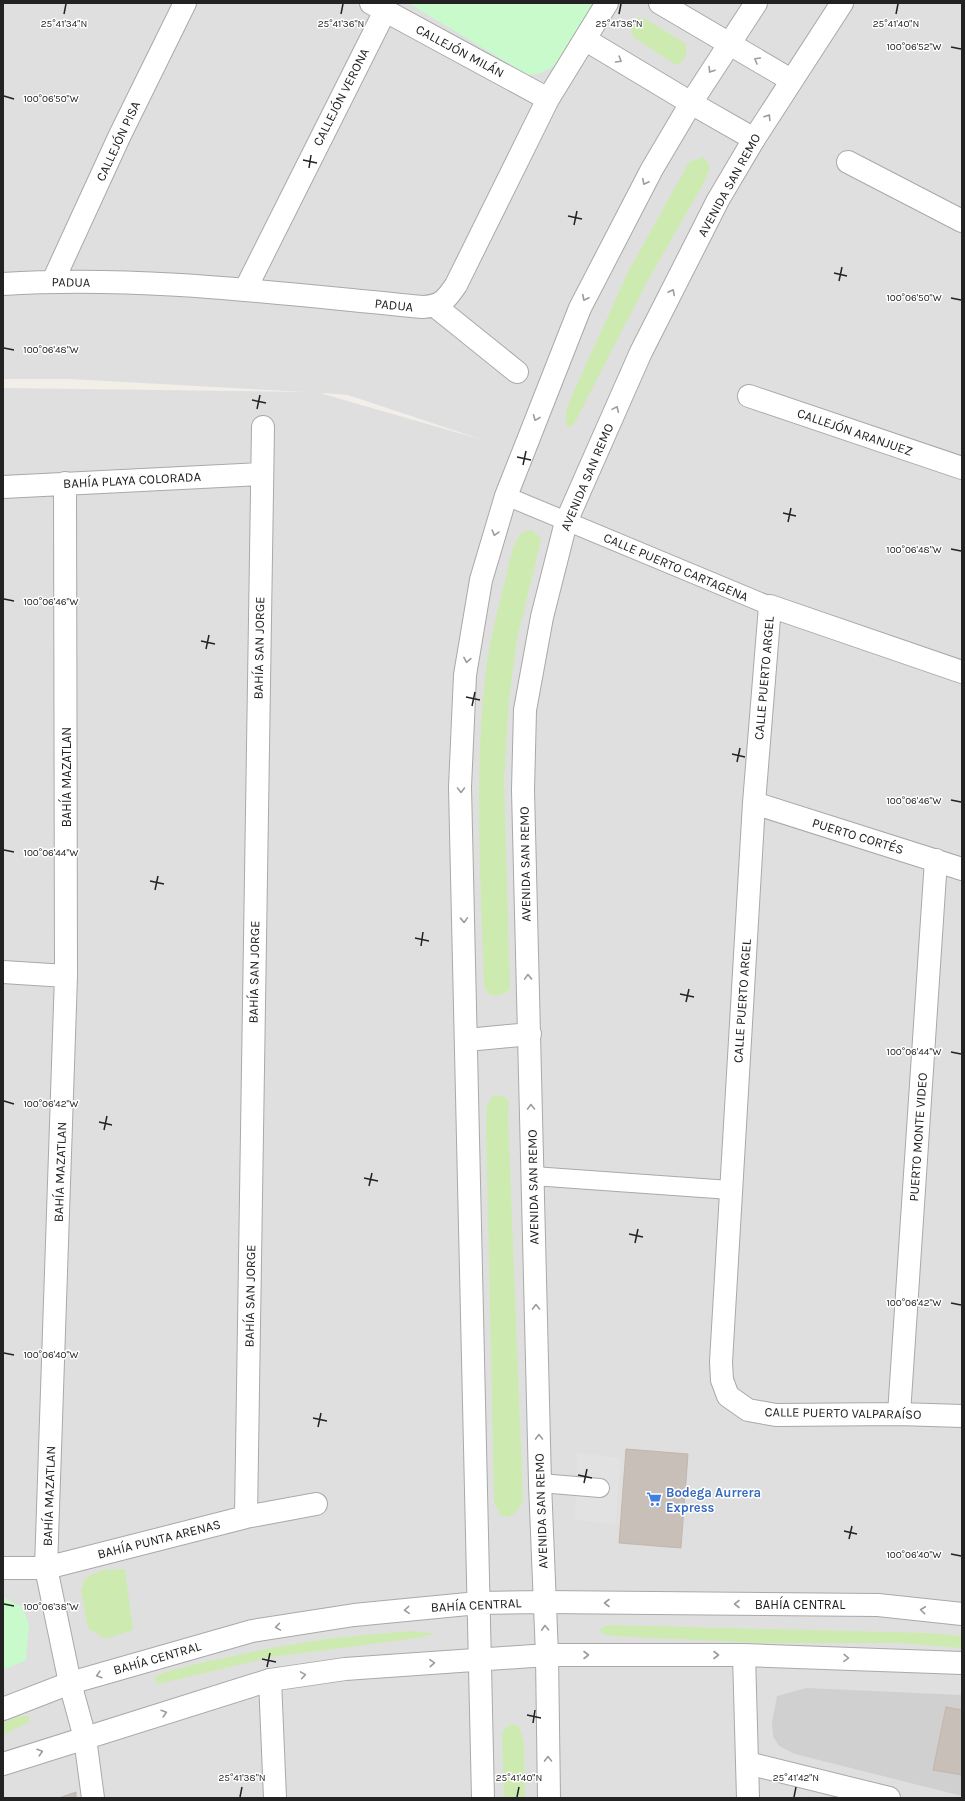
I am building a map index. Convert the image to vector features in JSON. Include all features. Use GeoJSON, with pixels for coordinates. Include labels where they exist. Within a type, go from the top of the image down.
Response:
{"type":"FeatureCollection","features":[{"type":"Feature","properties":{"kind":"street","name":"CALLEJÓN PISA"},"geometry":{"type":"LineString","coordinates":[[53,281],[120,135],[184,3]]}},
{"type":"Feature","properties":{"kind":"street"},"geometry":{"type":"LineString","coordinates":[[517,372],[435,306],[446,299],[456,285],[548,99],[586,40],[607,3]]}},
{"type":"Feature","properties":{"kind":"street"},"geometry":{"type":"LineString","coordinates":[[660,3],[791,80]]}},
{"type":"Feature","properties":{"kind":"street"},"geometry":{"type":"LineString","coordinates":[[483,1798],[467,1040],[460,787],[465,675],[481,580],[506,496],[580,308],[652,168],[728,43],[756,3]]}},
{"type":"Feature","properties":{"kind":"street","name":"AVENIDA SAN REMO"},"geometry":{"type":"LineString","coordinates":[[549,1798],[547,1655],[540,1483],[523,790],[525,710],[542,617],[566,522],[641,352],[718,200],[791,80],[842,3]]}},
{"type":"Feature","properties":{"kind":"street","name":"CALLEJÓN MILÁN"},"geometry":{"type":"LineString","coordinates":[[378,7],[548,99]]}},
{"type":"Feature","properties":{"kind":"street","name":"CALLEJÓN VERONA"},"geometry":{"type":"LineString","coordinates":[[245,290],[378,7]]}},
{"type":"Feature","properties":{"kind":"street"},"geometry":{"type":"LineString","coordinates":[[586,40],[754,139]]}},
{"type":"Feature","properties":{"kind":"street"},"geometry":{"type":"LineString","coordinates":[[848,162],[962,221]]}},
{"type":"Feature","properties":{"kind":"street","name":"PADUA"},"geometry":{"type":"LineString","coordinates":[[3,284],[53,281],[210,286],[422,308],[435,306]]}},
{"type":"Feature","properties":{"kind":"street","name":"CALLEJÓN ARANJUEZ"},"geometry":{"type":"LineString","coordinates":[[749,396],[962,468]]}},
{"type":"Feature","properties":{"kind":"street","name":"BAHÍA SAN JORGE"},"geometry":{"type":"LineString","coordinates":[[246,1517],[263,427]]}},
{"type":"Feature","properties":{"kind":"street","name":"BAHÍA PLAYA COLORADA"},"geometry":{"type":"LineString","coordinates":[[3,487],[262,474]]}},
{"type":"Feature","properties":{"kind":"street","name":"BAHÍA MAZATLAN"},"geometry":{"type":"LineString","coordinates":[[65,483],[66,976],[46,1568],[70,1683],[85,1738],[93,1798]]}},
{"type":"Feature","properties":{"kind":"street","name":"CALLE PUERTO CARTAGENA"},"geometry":{"type":"LineString","coordinates":[[770,606],[962,672]]}},
{"type":"Feature","properties":{"kind":"street","name":"CALLE PUERTO ARGEL"},"geometry":{"type":"LineString","coordinates":[[728,1396],[722,1380],[721,1362],[730,1190],[754,803],[770,606]]}},
{"type":"Feature","properties":{"kind":"street","name":"PUERTO CORTÉS"},"geometry":{"type":"LineString","coordinates":[[754,803],[962,869]]}},
{"type":"Feature","properties":{"kind":"street","name":"PUERTO MONTE VIDEO"},"geometry":{"type":"LineString","coordinates":[[899,1414],[936,860]]}},
{"type":"Feature","properties":{"kind":"street"},"geometry":{"type":"LineString","coordinates":[[3,972],[66,976]]}},
{"type":"Feature","properties":{"kind":"street"},"geometry":{"type":"LineString","coordinates":[[467,1040],[530,1034]]}},
{"type":"Feature","properties":{"kind":"street","name":"CALLE PUERTO VALPARAÍSO"},"geometry":{"type":"LineString","coordinates":[[728,1396],[748,1410],[776,1415],[899,1414],[962,1416]]}},
{"type":"Feature","properties":{"kind":"street","name":"BAHÍA PUNTA ARENAS"},"geometry":{"type":"LineString","coordinates":[[3,1568],[46,1568],[246,1517],[316,1504]]}},
{"type":"Feature","properties":{"kind":"street","name":"BAHÍA CENTRAL"},"geometry":{"type":"LineString","coordinates":[[3,1709],[70,1683],[252,1631],[354,1615],[478,1603],[544,1602],[878,1605],[962,1614]]}},
{"type":"Feature","properties":{"kind":"street"},"geometry":{"type":"LineString","coordinates":[[3,1764],[270,1680],[345,1669],[547,1655],[744,1655],[962,1663]]}},
{"type":"Feature","properties":{"kind":"street"},"geometry":{"type":"LineString","coordinates":[[744,1655],[748,1798]]}},
{"type":"Feature","properties":{"kind":"street"},"geometry":{"type":"LineString","coordinates":[[270,1680],[275,1798]]}},
{"type":"Feature","properties":{"kind":"street"},"geometry":{"type":"LineString","coordinates":[[747,1763],[889,1798]]}},
{"type":"Feature","properties":{"kind":"lane","name":"CALLE PUERTO CARTAGENA"},"geometry":{"type":"LineString","coordinates":[[506,496],[770,606]]}},
{"type":"Feature","properties":{"kind":"lane"},"geometry":{"type":"LineString","coordinates":[[533,1176],[730,1190]]}},
{"type":"Feature","properties":{"kind":"lane"},"geometry":{"type":"LineString","coordinates":[[540,1483],[600,1488]]}},
{"type":"Feature","properties":{"kind":"shaded area"},"geometry":{"type":"Polygon","coordinates":[[[3,3],[962,3],[962,1798],[3,1798],[3,388],[306,392],[70,379],[3,379],[3,3]],[[323,393],[483,440],[348,395],[323,393]]]}},
{"type":"Feature","properties":{"kind":"shaded area"},"geometry":{"type":"Polygon","coordinates":[[[577,1453],[620,1458],[616,1524],[575,1520],[577,1453]]]}},
{"type":"Feature","properties":{"kind":"shaded area"},"geometry":{"type":"Polygon","coordinates":[[[806,1688],[962,1695],[962,1796],[795,1754],[779,1746],[773,1736],[772,1722],[777,1696],[806,1688]]]}},
{"type":"Feature","properties":{"kind":"green space"},"geometry":{"type":"Polygon","coordinates":[[[408,3],[593,3],[557,63],[544,72],[528,75],[408,3]]]}},
{"type":"Feature","properties":{"kind":"green space"},"geometry":{"type":"Polygon","coordinates":[[[637,18],[646,19],[686,44],[686,56],[681,63],[676,65],[633,37],[631,29],[637,18]]]}},
{"type":"Feature","properties":{"kind":"green space"},"geometry":{"type":"Polygon","coordinates":[[[704,157],[710,167],[705,181],[647,282],[574,424],[568,428],[566,412],[569,402],[628,272],[689,162],[704,157]]]}},
{"type":"Feature","properties":{"kind":"green space"},"geometry":{"type":"Polygon","coordinates":[[[532,530],[541,540],[517,639],[509,701],[504,781],[510,989],[501,995],[493,996],[490,995],[484,987],[479,832],[480,755],[485,678],[492,633],[510,559],[518,538],[522,532],[532,530]]]}},
{"type":"Feature","properties":{"kind":"green space"},"geometry":{"type":"Polygon","coordinates":[[[494,1095],[503,1096],[509,1101],[508,1115],[523,1500],[517,1511],[509,1517],[500,1515],[494,1501],[486,1126],[487,1105],[494,1095]]]}},
{"type":"Feature","properties":{"kind":"green space"},"geometry":{"type":"Polygon","coordinates":[[[125,1569],[133,1630],[105,1639],[88,1628],[81,1591],[85,1578],[102,1570],[125,1569]]]}},
{"type":"Feature","properties":{"kind":"green space"},"geometry":{"type":"Polygon","coordinates":[[[3,1597],[22,1607],[29,1624],[26,1660],[3,1670],[3,1597]]]}},
{"type":"Feature","properties":{"kind":"green space"},"geometry":{"type":"Polygon","coordinates":[[[608,1625],[929,1633],[962,1636],[962,1648],[898,1643],[761,1643],[613,1636],[601,1633],[600,1629],[608,1625]]]}},
{"type":"Feature","properties":{"kind":"green space"},"geometry":{"type":"Polygon","coordinates":[[[411,1631],[437,1634],[404,1640],[272,1657],[158,1684],[154,1678],[162,1673],[196,1664],[265,1649],[332,1638],[411,1631]]]}},
{"type":"Feature","properties":{"kind":"green space"},"geometry":{"type":"Polygon","coordinates":[[[18,1716],[29,1716],[29,1722],[3,1735],[3,1723],[18,1716]]]}},
{"type":"Feature","properties":{"kind":"green space"},"geometry":{"type":"Polygon","coordinates":[[[511,1724],[519,1726],[524,1743],[525,1798],[504,1798],[502,1731],[511,1724]]]}},
{"type":"Feature","properties":{"kind":"building","name":"Bodega Aurrera Express"},"geometry":{"type":"Polygon","coordinates":[[[626,1449],[688,1454],[681,1548],[619,1543],[626,1449]]]}},
{"type":"Feature","properties":{"kind":"building"},"geometry":{"type":"Polygon","coordinates":[[[946,1707],[962,1710],[962,1775],[933,1770],[946,1707]]]}},
{"type":"Feature","properties":{"kind":"building"},"geometry":{"type":"Polygon","coordinates":[[[76,1792],[76,1798],[59,1798],[76,1792]]]}},
{"type":"Feature","properties":{"kind":"place","name":"Bodega Aurrera Express"},"geometry":{"type":"Point","coordinates":[654,1499]}}]}
